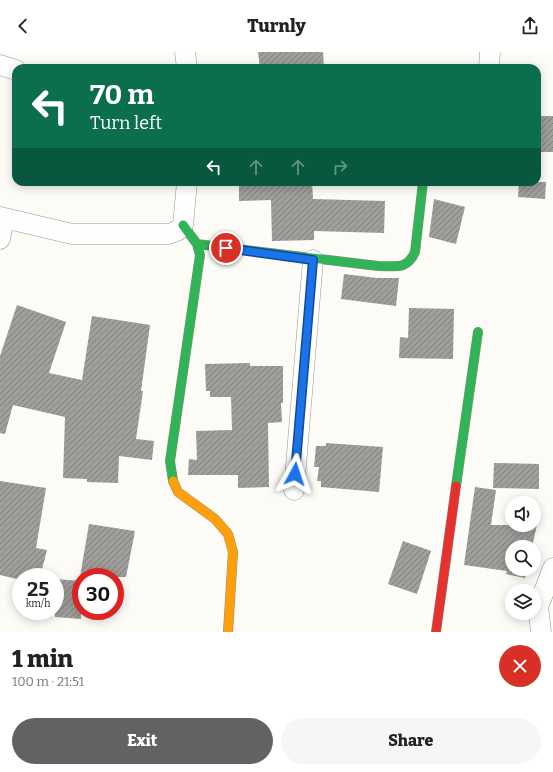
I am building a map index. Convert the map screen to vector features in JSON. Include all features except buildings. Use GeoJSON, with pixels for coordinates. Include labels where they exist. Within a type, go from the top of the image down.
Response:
{"type":"FeatureCollection","features":[{"type":"Feature","properties":{"kind":"street"},"geometry":{"type":"LineString","coordinates":[[185,52],[186,64]]}},
{"type":"Feature","properties":{"kind":"street"},"geometry":{"type":"LineString","coordinates":[[489,64],[490,52]]}},
{"type":"Feature","properties":{"kind":"street"},"geometry":{"type":"LineString","coordinates":[[0,65],[12,69]]}},
{"type":"Feature","properties":{"kind":"street"},"geometry":{"type":"LineString","coordinates":[[0,239],[2,218],[72,234],[169,234],[177,231],[183,225],[187,186]]}},
{"type":"Feature","properties":{"kind":"street"},"geometry":{"type":"LineString","coordinates":[[196,244],[313,260],[378,266],[402,266],[411,261],[415,252],[423,186]]}},
{"type":"Feature","properties":{"kind":"street"},"geometry":{"type":"LineString","coordinates":[[183,225],[196,244],[200,255],[170,461],[172,478],[178,492],[215,519],[228,534],[234,552],[228,632]]}},
{"type":"Feature","properties":{"kind":"street"},"geometry":{"type":"LineString","coordinates":[[294,490],[313,260]]}},
{"type":"Feature","properties":{"kind":"street"},"geometry":{"type":"LineString","coordinates":[[436,632],[478,332]]}},
{"type":"Feature","properties":{"kind":"street"},"geometry":{"type":"LineString","coordinates":[[541,632],[538,607],[553,568]]}},
{"type":"Feature","properties":{"kind":"traffic: fast"},"geometry":{"type":"LineString","coordinates":[[197,244],[378,266],[400,266],[408,262],[415,252],[423,186]]}},
{"type":"Feature","properties":{"kind":"traffic: fast"},"geometry":{"type":"LineString","coordinates":[[173,481],[170,461],[200,255],[197,244],[183,225]]}},
{"type":"Feature","properties":{"kind":"traffic: fast"},"geometry":{"type":"LineString","coordinates":[[456,486],[478,332]]}},
{"type":"Feature","properties":{"kind":"traffic: slow"},"geometry":{"type":"LineString","coordinates":[[173,481],[178,492],[215,519],[228,534],[233,552],[228,632]]}},
{"type":"Feature","properties":{"kind":"traffic: jam"},"geometry":{"type":"LineString","coordinates":[[436,632],[456,486]]}},
{"type":"Feature","properties":{"kind":"route"},"geometry":{"type":"LineString","coordinates":[[226,248],[313,260],[295,474]]}}]}
